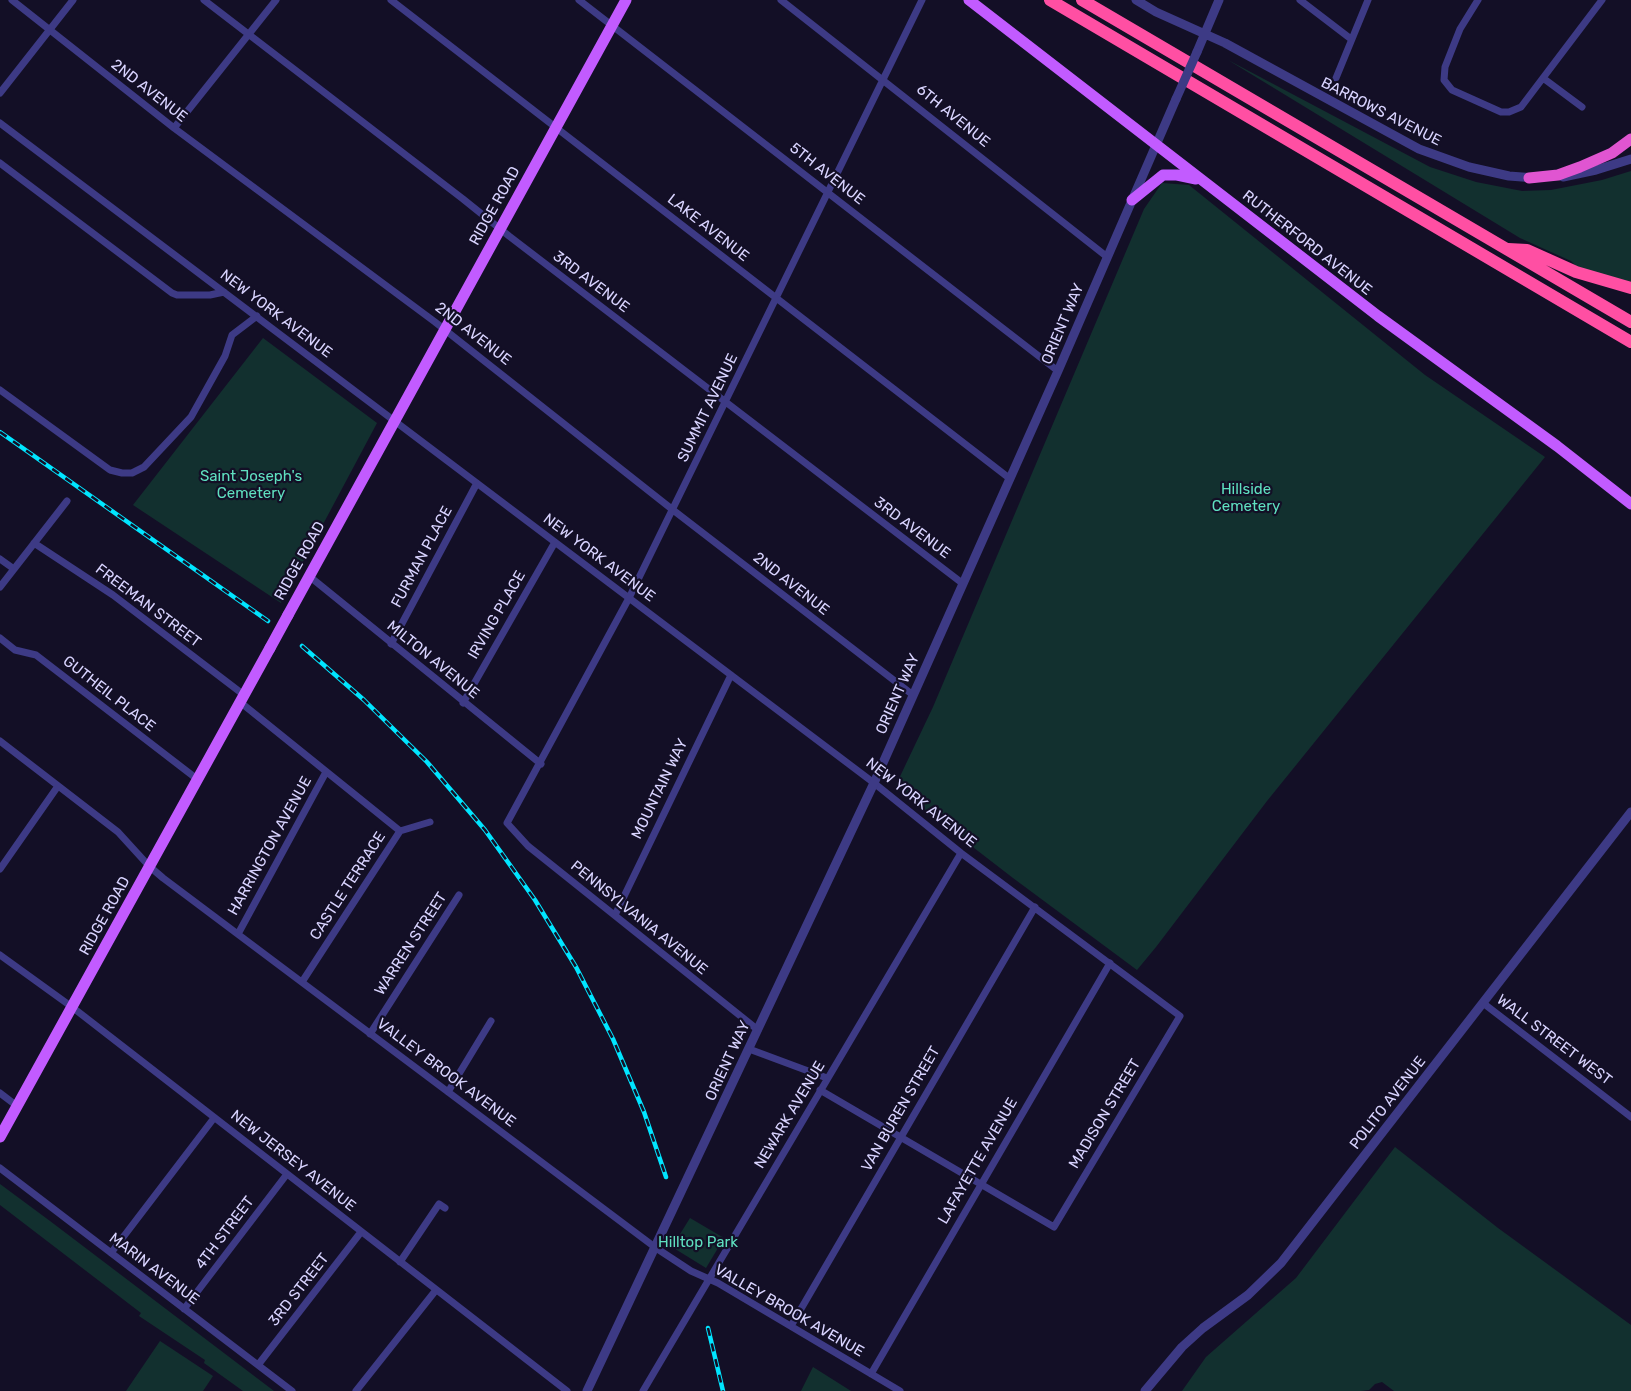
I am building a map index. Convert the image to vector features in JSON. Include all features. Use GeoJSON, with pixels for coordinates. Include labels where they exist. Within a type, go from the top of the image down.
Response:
{"type":"FeatureCollection","features":[{"type":"Feature","properties":{"kind":"highway"},"geometry":{"type":"LineString","coordinates":[[1050,0],[1631,342]]}},
{"type":"Feature","properties":{"kind":"highway"},"geometry":{"type":"LineString","coordinates":[[1082,0],[1631,322]]}},
{"type":"Feature","properties":{"kind":"highway"},"geometry":{"type":"LineString","coordinates":[[1529,178],[1558,175],[1580,167],[1612,153],[1631,139]]}},
{"type":"Feature","properties":{"kind":"highway"},"geometry":{"type":"LineString","coordinates":[[1507,249],[1527,250],[1571,271],[1631,288]]}},
{"type":"Feature","properties":{"kind":"main road","name":"RIDGE ROAD"},"geometry":{"type":"LineString","coordinates":[[0,1137],[626,0]]}},
{"type":"Feature","properties":{"kind":"main road","name":"RUTHERFORD AVENUE"},"geometry":{"type":"LineString","coordinates":[[969,0],[1378,316],[1557,446],[1631,504]]}},
{"type":"Feature","properties":{"kind":"main road"},"geometry":{"type":"LineString","coordinates":[[1132,200],[1163,176],[1183,176],[1203,181]]}},
{"type":"Feature","properties":{"kind":"street","name":"2ND AVENUE"},"geometry":{"type":"LineString","coordinates":[[12,0],[174,128],[445,330],[672,510],[913,695]]}},
{"type":"Feature","properties":{"kind":"street"},"geometry":{"type":"LineString","coordinates":[[0,93],[73,0]]}},
{"type":"Feature","properties":{"kind":"street","name":"3RD AVENUE"},"geometry":{"type":"LineString","coordinates":[[204,0],[962,583]]}},
{"type":"Feature","properties":{"kind":"street"},"geometry":{"type":"LineString","coordinates":[[174,128],[276,0]]}},
{"type":"Feature","properties":{"kind":"street","name":"LAKE AVENUE"},"geometry":{"type":"LineString","coordinates":[[391,0],[1009,478]]}},
{"type":"Feature","properties":{"kind":"street","name":"5TH AVENUE"},"geometry":{"type":"LineString","coordinates":[[579,0],[613,24],[1058,371]]}},
{"type":"Feature","properties":{"kind":"street","name":"6TH AVENUE"},"geometry":{"type":"LineString","coordinates":[[781,0],[1106,256]]}},
{"type":"Feature","properties":{"kind":"street","name":"SUMMIT AVENUE"},"geometry":{"type":"LineString","coordinates":[[507,824],[629,598],[777,299],[882,78],[922,0]]}},
{"type":"Feature","properties":{"kind":"street","name":"BARROWS AVENUE"},"geometry":{"type":"LineString","coordinates":[[1136,0],[1156,12],[1205,34],[1424,151],[1469,167],[1529,178],[1579,174],[1631,158]]}},
{"type":"Feature","properties":{"kind":"street","name":"ORIENT WAY"},"geometry":{"type":"LineString","coordinates":[[587,1391],[874,783],[1058,371],[1106,256],[1219,0]]}},
{"type":"Feature","properties":{"kind":"street"},"geometry":{"type":"LineString","coordinates":[[1300,0],[1352,39]]}},
{"type":"Feature","properties":{"kind":"street"},"geometry":{"type":"LineString","coordinates":[[1336,78],[1368,0]]}},
{"type":"Feature","properties":{"kind":"street"},"geometry":{"type":"LineString","coordinates":[[1478,0],[1460,29],[1443,74],[1447,86],[1452,90],[1501,112],[1509,112],[1521,107],[1602,0]]}},
{"type":"Feature","properties":{"kind":"street"},"geometry":{"type":"LineString","coordinates":[[1543,78],[1582,107]]}},
{"type":"Feature","properties":{"kind":"street","name":"NEW YORK AVENUE"},"geometry":{"type":"LineString","coordinates":[[0,124],[257,316],[874,783],[962,853],[1180,1016]]}},
{"type":"Feature","properties":{"kind":"street"},"geometry":{"type":"LineString","coordinates":[[0,163],[172,293],[177,295],[210,295],[224,292]]}},
{"type":"Feature","properties":{"kind":"street"},"geometry":{"type":"LineString","coordinates":[[0,390],[110,470],[122,474],[132,473],[144,466],[191,417],[219,368],[232,335],[257,316]]}},
{"type":"Feature","properties":{"kind":"street","name":"FURMAN PLACE"},"geometry":{"type":"LineString","coordinates":[[391,644],[477,483]]}},
{"type":"Feature","properties":{"kind":"street"},"geometry":{"type":"LineString","coordinates":[[0,587],[67,501]]}},
{"type":"Feature","properties":{"kind":"street","name":"IRVING PLACE"},"geometry":{"type":"LineString","coordinates":[[462,702],[555,542]]}},
{"type":"Feature","properties":{"kind":"street","name":"FREEMAN STREET"},"geometry":{"type":"LineString","coordinates":[[34,543],[113,595],[242,698],[326,772],[400,831]]}},
{"type":"Feature","properties":{"kind":"street"},"geometry":{"type":"LineString","coordinates":[[0,559],[14,569]]}},
{"type":"Feature","properties":{"kind":"street","name":"MILTON AVENUE"},"geometry":{"type":"LineString","coordinates":[[309,576],[462,702],[541,764]]}},
{"type":"Feature","properties":{"kind":"street","name":"GUTHEIL PLACE"},"geometry":{"type":"LineString","coordinates":[[0,638],[15,650],[36,655],[197,779]]}},
{"type":"Feature","properties":{"kind":"street","name":"MOUNTAIN WAY"},"geometry":{"type":"LineString","coordinates":[[615,915],[731,675]]}},
{"type":"Feature","properties":{"kind":"street","name":"VALLEY BROOK AVENUE"},"geometry":{"type":"LineString","coordinates":[[0,741],[118,832],[149,866],[656,1248],[691,1271],[791,1326],[900,1391]]}},
{"type":"Feature","properties":{"kind":"street","name":"HARRINGTON AVENUE"},"geometry":{"type":"LineString","coordinates":[[238,934],[326,772]]}},
{"type":"Feature","properties":{"kind":"street"},"geometry":{"type":"LineString","coordinates":[[0,868],[58,786]]}},
{"type":"Feature","properties":{"kind":"street","name":"POLITO AVENUE"},"geometry":{"type":"LineString","coordinates":[[1145,1391],[1182,1347],[1203,1328],[1248,1296],[1281,1263],[1631,812]]}},
{"type":"Feature","properties":{"kind":"street","name":"CASTLE TERRACE"},"geometry":{"type":"LineString","coordinates":[[302,982],[400,831],[430,822]]}},
{"type":"Feature","properties":{"kind":"street","name":"PENNSYLVANIA AVENUE"},"geometry":{"type":"LineString","coordinates":[[507,824],[528,846],[758,1030]]}},
{"type":"Feature","properties":{"kind":"street","name":"NEWARK AVENUE"},"geometry":{"type":"LineString","coordinates":[[643,1391],[962,853]]}},
{"type":"Feature","properties":{"kind":"street","name":"WARREN STREET"},"geometry":{"type":"LineString","coordinates":[[370,1034],[459,895]]}},
{"type":"Feature","properties":{"kind":"street","name":"VAN BUREN STREET"},"geometry":{"type":"LineString","coordinates":[[791,1326],[1035,907]]}},
{"type":"Feature","properties":{"kind":"street","name":"NEW JERSEY AVENUE"},"geometry":{"type":"LineString","coordinates":[[0,955],[72,1007],[567,1391]]}},
{"type":"Feature","properties":{"kind":"street","name":"LAFAYETTE AVENUE"},"geometry":{"type":"LineString","coordinates":[[871,1374],[1110,963]]}},
{"type":"Feature","properties":{"kind":"street","name":"WALL STREET WEST"},"geometry":{"type":"LineString","coordinates":[[1483,1003],[1631,1117]]}},
{"type":"Feature","properties":{"kind":"street","name":"MADISON STREET"},"geometry":{"type":"LineString","coordinates":[[980,1185],[1054,1227],[1180,1016]]}},
{"type":"Feature","properties":{"kind":"street"},"geometry":{"type":"LineString","coordinates":[[448,1092],[491,1020]]}},
{"type":"Feature","properties":{"kind":"street"},"geometry":{"type":"LineString","coordinates":[[749,1049],[827,1078]]}},
{"type":"Feature","properties":{"kind":"street"},"geometry":{"type":"LineString","coordinates":[[820,1090],[980,1185]]}},
{"type":"Feature","properties":{"kind":"street"},"geometry":{"type":"LineString","coordinates":[[0,1093],[17,1106]]}},
{"type":"Feature","properties":{"kind":"street"},"geometry":{"type":"LineString","coordinates":[[111,1253],[214,1118]]}},
{"type":"Feature","properties":{"kind":"street","name":"MARIN AVENUE"},"geometry":{"type":"LineString","coordinates":[[0,1168],[292,1391]]}},
{"type":"Feature","properties":{"kind":"street","name":"4TH STREET"},"geometry":{"type":"LineString","coordinates":[[184,1309],[287,1174]]}},
{"type":"Feature","properties":{"kind":"street"},"geometry":{"type":"LineString","coordinates":[[400,1262],[439,1204],[445,1208]]}},
{"type":"Feature","properties":{"kind":"street","name":"3RD STREET"},"geometry":{"type":"LineString","coordinates":[[258,1365],[361,1232]]}},
{"type":"Feature","properties":{"kind":"street"},"geometry":{"type":"LineString","coordinates":[[356,1391],[436,1290]]}},
{"type":"Feature","properties":{"kind":"green space"},"geometry":{"type":"Polygon","coordinates":[[[1228,60],[1430,167],[1476,182],[1522,191],[1551,190],[1602,180],[1631,171],[1631,283],[1579,269],[1571,261],[1520,238],[1228,60]]]}},
{"type":"Feature","properties":{"kind":"green space","name":"Hillside Cemetery"},"geometry":{"type":"Polygon","coordinates":[[[1162,183],[1189,185],[1425,375],[1545,457],[1267,801],[1137,970],[895,787],[933,707],[1144,209],[1162,183]]]}},
{"type":"Feature","properties":{"kind":"green space","name":"Saint Joseph's Cemetery"},"geometry":{"type":"Polygon","coordinates":[[[263,338],[377,423],[281,603],[133,505],[263,338]]]}},
{"type":"Feature","properties":{"kind":"green space"},"geometry":{"type":"Polygon","coordinates":[[[1395,1147],[1498,1228],[1631,1325],[1631,1391],[1394,1391],[1382,1382],[1375,1384],[1369,1390],[1361,1391],[1182,1391],[1206,1357],[1296,1278],[1395,1147]]]}},
{"type":"Feature","properties":{"kind":"green space"},"geometry":{"type":"Polygon","coordinates":[[[0,1184],[274,1391],[243,1391],[204,1363],[205,1360],[139,1316],[141,1313],[0,1205],[0,1184]]]}},
{"type":"Feature","properties":{"kind":"green space","name":"Hilltop Park"},"geometry":{"type":"Polygon","coordinates":[[[690,1218],[724,1238],[706,1268],[672,1247],[690,1218]]]}},
{"type":"Feature","properties":{"kind":"green space"},"geometry":{"type":"Polygon","coordinates":[[[160,1341],[213,1376],[203,1391],[126,1391],[160,1341]]]}},
{"type":"Feature","properties":{"kind":"green space"},"geometry":{"type":"Polygon","coordinates":[[[813,1367],[851,1391],[801,1391],[813,1367]]]}},
{"type":"Feature","properties":{"kind":"railway"},"geometry":{"type":"LineString","coordinates":[[0,432],[268,621]]}},
{"type":"Feature","properties":{"kind":"railway"},"geometry":{"type":"LineString","coordinates":[[302,646],[364,700],[427,762],[485,830],[535,900],[576,967],[613,1039],[644,1112],[666,1177]]}},
{"type":"Feature","properties":{"kind":"railway"},"geometry":{"type":"LineString","coordinates":[[708,1328],[723,1391]]}}]}
